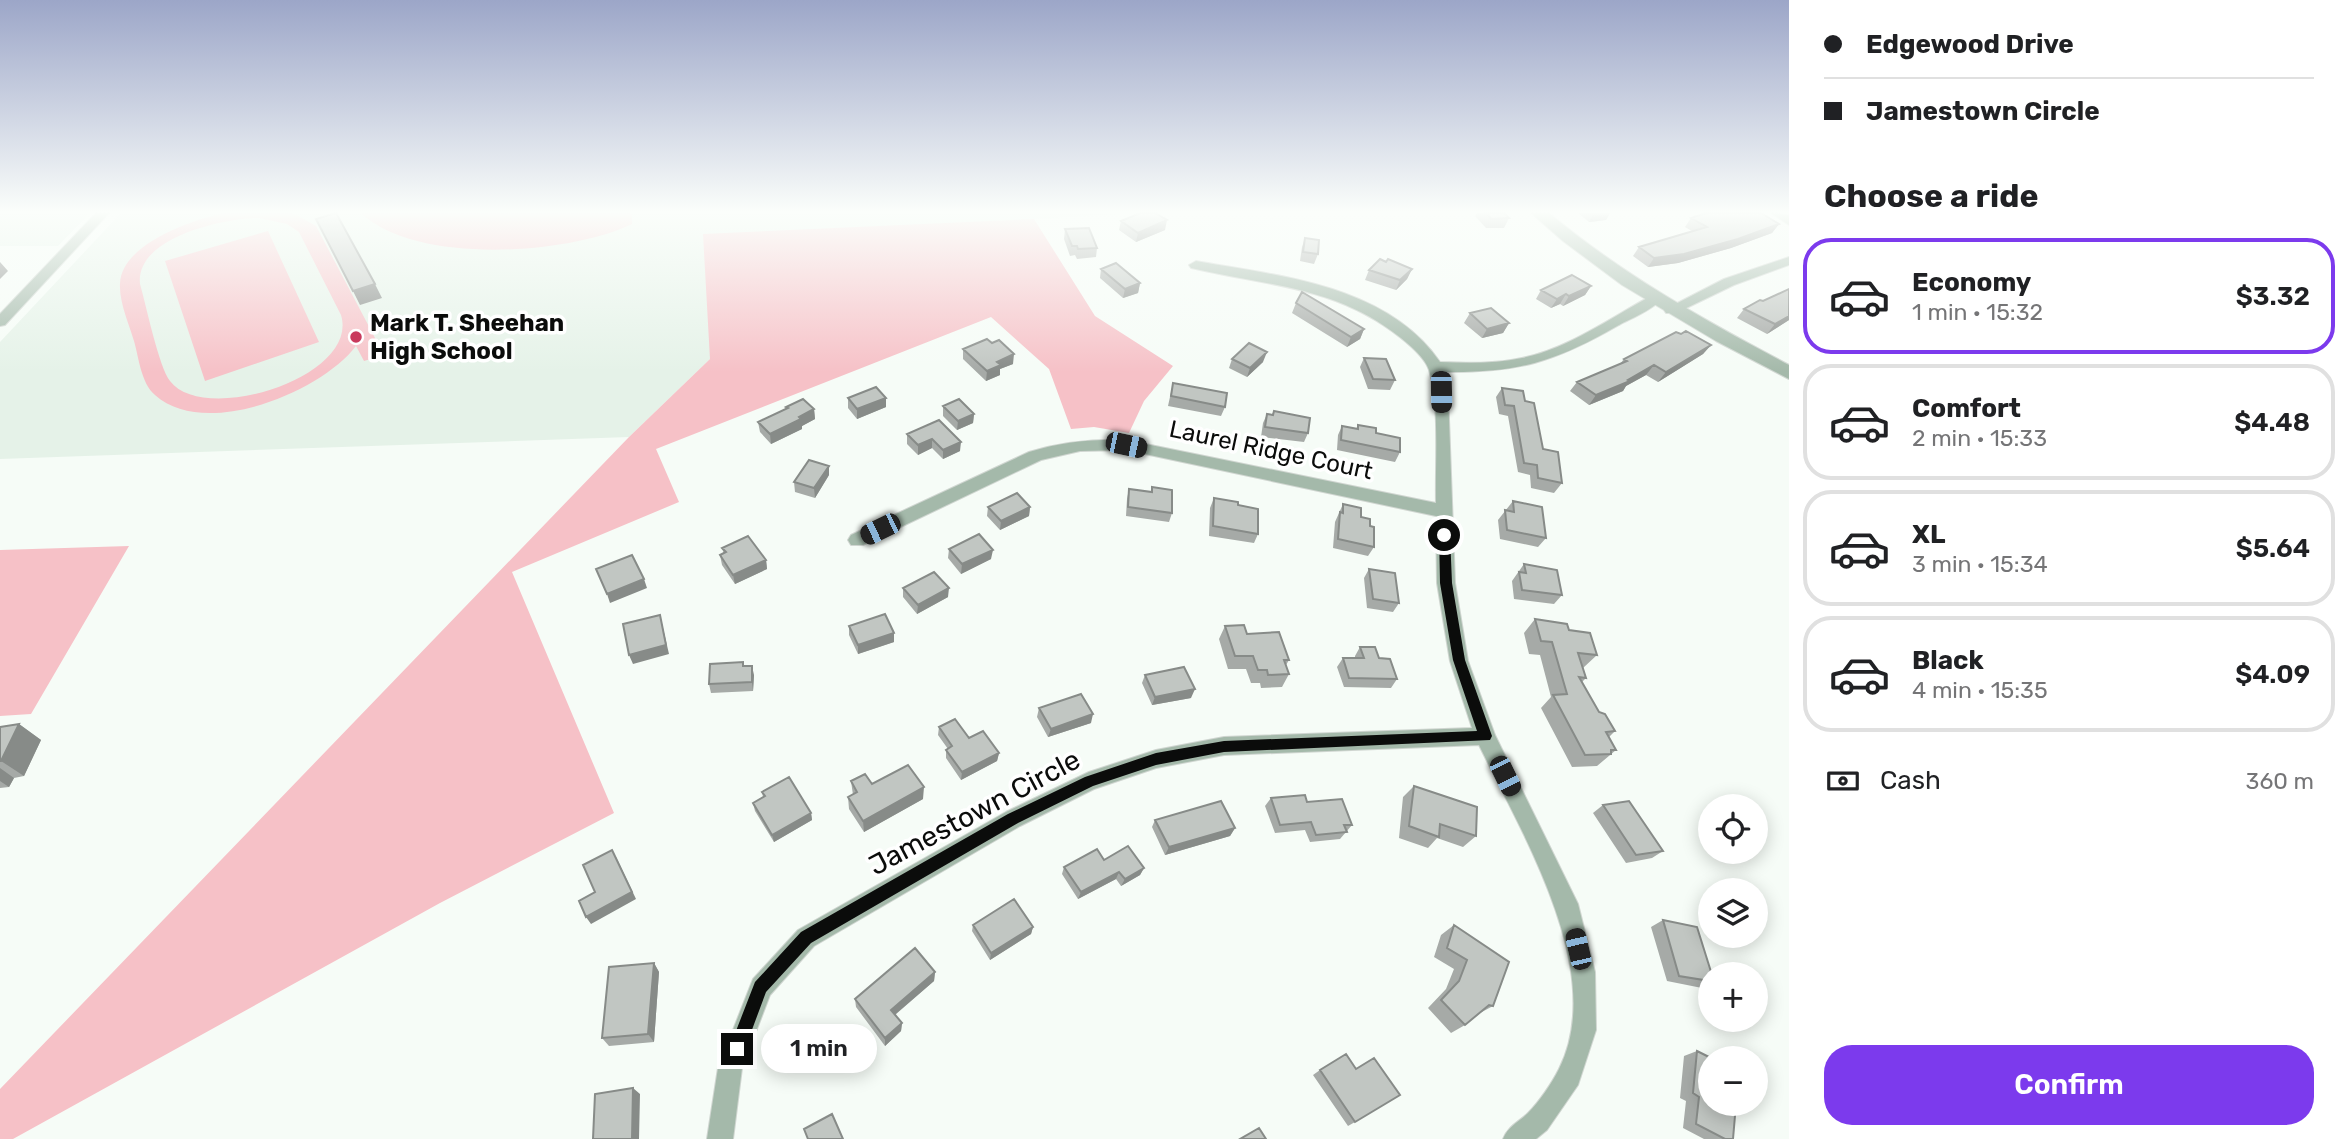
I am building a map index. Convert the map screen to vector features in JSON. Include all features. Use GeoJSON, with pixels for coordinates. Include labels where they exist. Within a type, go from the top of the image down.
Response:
{"type":"FeatureCollection","features":[{"type":"Feature","properties":{"kind":"street"},"geometry":{"type":"LineString","coordinates":[[0,322],[53,266]]}},
{"type":"Feature","properties":{"kind":"street"},"geometry":{"type":"LineString","coordinates":[[1202,266],[1311,287],[1346,298],[1400,329],[1420,347],[1435,367],[1441,392],[1446,583],[1459,660],[1485,736],[1567,904],[1583,972],[1584,1030],[1569,1076],[1538,1121],[1516,1139]]}},
{"type":"Feature","properties":{"kind":"street"},"geometry":{"type":"LineString","coordinates":[[1604,266],[1671,310],[1789,373]]}},
{"type":"Feature","properties":{"kind":"street"},"geometry":{"type":"LineString","coordinates":[[1671,310],[1724,283],[1768,266]]}},
{"type":"Feature","properties":{"kind":"street"},"geometry":{"type":"LineString","coordinates":[[1435,367],[1479,368],[1522,363],[1553,352],[1654,300]]}},
{"type":"Feature","properties":{"kind":"street","name":"Laurel Ridge Court"},"geometry":{"type":"LineString","coordinates":[[857,540],[1035,456],[1060,447],[1094,444],[1126,445],[1443,511]]}},
{"type":"Feature","properties":{"kind":"street","name":"Jamestown Circle"},"geometry":{"type":"LineString","coordinates":[[720,1139],[730,1068],[761,987],[806,938],[1013,819],[1101,778],[1156,759],[1224,746],[1485,736]]}},
{"type":"Feature","properties":{"kind":"shaded area","name":"Mark T. Sheehan High School"},"geometry":{"type":"Polygon","coordinates":[[[71,266],[893,266],[710,359],[629,437],[0,459],[0,342],[71,266]]]}},
{"type":"Feature","properties":{"kind":"shaded area"},"geometry":{"type":"Polygon","coordinates":[[[126,266],[143,266],[140,284],[162,363],[170,381],[188,394],[214,398],[244,396],[275,388],[304,375],[327,358],[341,337],[341,315],[316,266],[337,266],[384,355],[364,361],[356,346],[317,379],[290,394],[261,405],[203,413],[177,408],[155,395],[144,377],[120,291],[126,266]]]}},
{"type":"Feature","properties":{"kind":"shaded area"},"geometry":{"type":"Polygon","coordinates":[[[167,266],[284,266],[319,342],[205,381],[167,266]]]}},
{"type":"Feature","properties":{"kind":"shaded area"},"geometry":{"type":"Polygon","coordinates":[[[705,266],[1064,266],[1095,316],[1173,366],[1144,401],[1129,433],[1094,427],[1071,429],[1049,369],[991,317],[656,449],[679,502],[512,572],[614,813],[440,903],[13,1139],[0,1139],[0,1089],[629,437],[710,359],[705,266]]]}},
{"type":"Feature","properties":{"kind":"shaded area"},"geometry":{"type":"Polygon","coordinates":[[[129,546],[31,714],[0,716],[0,550],[129,546]]]}},
{"type":"Feature","properties":{"kind":"building"},"geometry":{"type":"Polygon","coordinates":[[[340,266],[365,266],[375,284],[353,291],[340,266]]]}},
{"type":"Feature","properties":{"kind":"building"},"geometry":{"type":"Polygon","coordinates":[[[1120,266],[1140,283],[1125,289],[1101,269],[1120,266]]]}},
{"type":"Feature","properties":{"kind":"building"},"geometry":{"type":"Polygon","coordinates":[[[1373,266],[1405,266],[1412,269],[1400,280],[1369,270],[1373,266]]]}},
{"type":"Feature","properties":{"kind":"building"},"geometry":{"type":"Polygon","coordinates":[[[1572,275],[1591,286],[1557,299],[1541,290],[1572,275]]]}},
{"type":"Feature","properties":{"kind":"building"},"geometry":{"type":"Polygon","coordinates":[[[1789,289],[1789,316],[1775,324],[1744,309],[1760,300],[1789,289]]]}},
{"type":"Feature","properties":{"kind":"building"},"geometry":{"type":"Polygon","coordinates":[[[1302,292],[1364,329],[1351,337],[1296,303],[1302,292]]]}},
{"type":"Feature","properties":{"kind":"building"},"geometry":{"type":"Polygon","coordinates":[[[1491,308],[1509,323],[1487,329],[1470,313],[1491,308]]]}},
{"type":"Feature","properties":{"kind":"building"},"geometry":{"type":"Polygon","coordinates":[[[1686,331],[1711,345],[1666,372],[1654,365],[1628,380],[1630,381],[1596,395],[1577,382],[1627,361],[1624,359],[1676,332],[1681,334],[1686,331]]]}},
{"type":"Feature","properties":{"kind":"building"},"geometry":{"type":"Polygon","coordinates":[[[987,339],[992,343],[999,340],[1014,354],[997,362],[1001,365],[987,371],[963,349],[987,339]]]}},
{"type":"Feature","properties":{"kind":"building"},"geometry":{"type":"Polygon","coordinates":[[[1249,343],[1267,352],[1250,368],[1232,359],[1249,343]]]}},
{"type":"Feature","properties":{"kind":"building"},"geometry":{"type":"Polygon","coordinates":[[[1364,358],[1386,359],[1395,380],[1373,379],[1364,358]]]}},
{"type":"Feature","properties":{"kind":"building"},"geometry":{"type":"Polygon","coordinates":[[[1173,383],[1227,393],[1225,407],[1171,396],[1173,383]]]}},
{"type":"Feature","properties":{"kind":"building"},"geometry":{"type":"Polygon","coordinates":[[[876,387],[886,398],[857,409],[848,398],[876,387]]]}},
{"type":"Feature","properties":{"kind":"building"},"geometry":{"type":"Polygon","coordinates":[[[1502,388],[1523,391],[1525,401],[1534,403],[1543,449],[1558,452],[1562,483],[1538,478],[1537,465],[1524,463],[1514,406],[1505,405],[1502,388]]]}},
{"type":"Feature","properties":{"kind":"building"},"geometry":{"type":"Polygon","coordinates":[[[803,399],[814,409],[799,417],[801,419],[770,434],[758,422],[788,408],[786,407],[803,399]]]}},
{"type":"Feature","properties":{"kind":"building"},"geometry":{"type":"Polygon","coordinates":[[[959,399],[974,414],[958,421],[943,406],[959,399]]]}},
{"type":"Feature","properties":{"kind":"building"},"geometry":{"type":"Polygon","coordinates":[[[1274,411],[1310,418],[1308,433],[1265,427],[1267,414],[1273,415],[1274,411]]]}},
{"type":"Feature","properties":{"kind":"building"},"geometry":{"type":"Polygon","coordinates":[[[939,420],[961,442],[943,450],[932,439],[918,445],[907,434],[939,420]]]}},
{"type":"Feature","properties":{"kind":"building"},"geometry":{"type":"Polygon","coordinates":[[[1358,425],[1376,428],[1376,433],[1400,438],[1400,452],[1341,440],[1342,426],[1358,429],[1358,425]]]}},
{"type":"Feature","properties":{"kind":"building"},"geometry":{"type":"Polygon","coordinates":[[[809,460],[829,466],[814,488],[794,482],[809,460]]]}},
{"type":"Feature","properties":{"kind":"building"},"geometry":{"type":"Polygon","coordinates":[[[1152,487],[1172,490],[1172,513],[1128,507],[1129,489],[1152,492],[1152,487]]]}},
{"type":"Feature","properties":{"kind":"building"},"geometry":{"type":"Polygon","coordinates":[[[1017,493],[1030,507],[1001,521],[988,507],[1017,493]]]}},
{"type":"Feature","properties":{"kind":"building"},"geometry":{"type":"Polygon","coordinates":[[[1214,498],[1258,509],[1258,534],[1213,526],[1214,498]]]}},
{"type":"Feature","properties":{"kind":"building"},"geometry":{"type":"Polygon","coordinates":[[[1513,501],[1542,507],[1546,538],[1507,530],[1505,510],[1514,512],[1513,501]]]}},
{"type":"Feature","properties":{"kind":"building"},"geometry":{"type":"Polygon","coordinates":[[[1343,504],[1361,508],[1361,517],[1370,519],[1370,526],[1374,527],[1374,547],[1338,539],[1343,504]]]}},
{"type":"Feature","properties":{"kind":"building"},"geometry":{"type":"Polygon","coordinates":[[[979,534],[993,550],[962,564],[949,549],[979,534]]]}},
{"type":"Feature","properties":{"kind":"building"},"geometry":{"type":"Polygon","coordinates":[[[748,536],[766,560],[733,575],[720,555],[726,552],[722,548],[748,536]]]}},
{"type":"Feature","properties":{"kind":"building"},"geometry":{"type":"Polygon","coordinates":[[[632,555],[644,579],[607,594],[596,569],[632,555]]]}},
{"type":"Feature","properties":{"kind":"building"},"geometry":{"type":"Polygon","coordinates":[[[1524,564],[1557,570],[1562,595],[1522,590],[1519,572],[1526,573],[1524,564]]]}},
{"type":"Feature","properties":{"kind":"building"},"geometry":{"type":"Polygon","coordinates":[[[1369,569],[1395,573],[1399,603],[1373,599],[1369,569]]]}},
{"type":"Feature","properties":{"kind":"building"},"geometry":{"type":"Polygon","coordinates":[[[934,572],[949,588],[918,605],[903,588],[934,572]]]}},
{"type":"Feature","properties":{"kind":"building"},"geometry":{"type":"Polygon","coordinates":[[[885,614],[894,633],[858,645],[849,626],[885,614]]]}},
{"type":"Feature","properties":{"kind":"building"},"geometry":{"type":"Polygon","coordinates":[[[660,615],[666,645],[629,655],[623,624],[660,615]]]}},
{"type":"Feature","properties":{"kind":"building"},"geometry":{"type":"Polygon","coordinates":[[[1535,619],[1567,624],[1569,630],[1590,633],[1597,655],[1578,653],[1586,678],[1579,677],[1599,712],[1605,714],[1615,731],[1606,732],[1616,750],[1611,750],[1611,754],[1585,755],[1553,695],[1567,694],[1552,642],[1541,641],[1535,619]]]}},
{"type":"Feature","properties":{"kind":"building"},"geometry":{"type":"Polygon","coordinates":[[[1244,625],[1247,634],[1279,632],[1289,660],[1284,660],[1289,674],[1268,675],[1267,670],[1258,670],[1253,656],[1235,656],[1225,626],[1244,625]]]}},
{"type":"Feature","properties":{"kind":"building"},"geometry":{"type":"Polygon","coordinates":[[[1360,647],[1375,647],[1379,658],[1390,659],[1397,679],[1349,678],[1343,658],[1364,658],[1360,647]]]}},
{"type":"Feature","properties":{"kind":"building"},"geometry":{"type":"Polygon","coordinates":[[[743,662],[743,666],[752,666],[752,682],[709,684],[710,664],[743,662]]]}},
{"type":"Feature","properties":{"kind":"building"},"geometry":{"type":"Polygon","coordinates":[[[1184,667],[1195,689],[1155,697],[1145,675],[1184,667]]]}},
{"type":"Feature","properties":{"kind":"building"},"geometry":{"type":"Polygon","coordinates":[[[1081,694],[1093,714],[1051,729],[1039,708],[1081,694]]]}},
{"type":"Feature","properties":{"kind":"building"},"geometry":{"type":"Polygon","coordinates":[[[955,719],[969,738],[983,731],[999,753],[962,772],[946,750],[952,746],[939,727],[955,719]]]}},
{"type":"Feature","properties":{"kind":"building"},"geometry":{"type":"Polygon","coordinates":[[[19,724],[1,761],[0,761],[0,727],[19,724]]]}},
{"type":"Feature","properties":{"kind":"building"},"geometry":{"type":"Polygon","coordinates":[[[908,765],[924,787],[863,821],[848,797],[857,792],[851,781],[865,774],[872,784],[908,765]]]}},
{"type":"Feature","properties":{"kind":"building"},"geometry":{"type":"Polygon","coordinates":[[[789,777],[811,813],[772,835],[753,803],[765,796],[762,792],[789,777]]]}},
{"type":"Feature","properties":{"kind":"building"},"geometry":{"type":"Polygon","coordinates":[[[1414,786],[1477,807],[1476,836],[1440,824],[1439,837],[1409,826],[1414,786]]]}},
{"type":"Feature","properties":{"kind":"building"},"geometry":{"type":"Polygon","coordinates":[[[1305,795],[1307,802],[1342,799],[1352,825],[1344,825],[1347,832],[1316,835],[1311,822],[1280,825],[1271,798],[1305,795]]]}},
{"type":"Feature","properties":{"kind":"building"},"geometry":{"type":"Polygon","coordinates":[[[1221,801],[1235,828],[1169,847],[1155,820],[1221,801]]]}},
{"type":"Feature","properties":{"kind":"building"},"geometry":{"type":"Polygon","coordinates":[[[1629,801],[1663,851],[1636,855],[1603,805],[1629,801]]]}},
{"type":"Feature","properties":{"kind":"building"},"geometry":{"type":"Polygon","coordinates":[[[1128,846],[1144,868],[1125,879],[1119,872],[1081,892],[1064,867],[1097,849],[1104,860],[1128,846]]]}},
{"type":"Feature","properties":{"kind":"building"},"geometry":{"type":"Polygon","coordinates":[[[612,850],[632,892],[586,917],[579,901],[595,892],[583,865],[612,850]]]}},
{"type":"Feature","properties":{"kind":"building"},"geometry":{"type":"Polygon","coordinates":[[[1014,899],[1033,927],[991,953],[973,925],[1014,899]]]}},
{"type":"Feature","properties":{"kind":"building"},"geometry":{"type":"Polygon","coordinates":[[[1663,920],[1697,927],[1698,948],[1704,948],[1708,962],[1698,962],[1698,979],[1679,976],[1663,920]]]}},
{"type":"Feature","properties":{"kind":"building"},"geometry":{"type":"Polygon","coordinates":[[[1454,925],[1509,962],[1493,1006],[1489,1005],[1465,1025],[1441,1000],[1459,981],[1467,960],[1447,948],[1454,925]]]}},
{"type":"Feature","properties":{"kind":"building"},"geometry":{"type":"Polygon","coordinates":[[[915,948],[935,972],[891,1010],[902,1023],[885,1038],[855,999],[915,948]]]}},
{"type":"Feature","properties":{"kind":"building"},"geometry":{"type":"Polygon","coordinates":[[[654,963],[648,1034],[602,1038],[609,967],[654,963]]]}},
{"type":"Feature","properties":{"kind":"building"},"geometry":{"type":"Polygon","coordinates":[[[1697,1051],[1698,1096],[1693,1093],[1697,1051]]]}},
{"type":"Feature","properties":{"kind":"building"},"geometry":{"type":"Polygon","coordinates":[[[1346,1054],[1356,1069],[1374,1058],[1400,1095],[1355,1122],[1320,1070],[1346,1054]]]}},
{"type":"Feature","properties":{"kind":"building"},"geometry":{"type":"Polygon","coordinates":[[[633,1088],[632,1139],[593,1139],[595,1094],[633,1088]]]}},
{"type":"Feature","properties":{"kind":"building"},"geometry":{"type":"Polygon","coordinates":[[[1698,1106],[1698,1116],[1735,1116],[1733,1139],[1725,1139],[1696,1124],[1698,1106]]]}},
{"type":"Feature","properties":{"kind":"building"},"geometry":{"type":"Polygon","coordinates":[[[832,1114],[843,1139],[808,1139],[804,1129],[832,1114]]]}},
{"type":"Feature","properties":{"kind":"building"},"geometry":{"type":"Polygon","coordinates":[[[1259,1128],[1266,1139],[1240,1139],[1259,1128]]]}},
{"type":"Feature","properties":{"kind":"place","name":"Mark T. Sheehan High School"},"geometry":{"type":"Point","coordinates":[356,337]}},
{"type":"Feature","properties":{"kind":"route"},"geometry":{"type":"LineString","coordinates":[[737,1049],[761,987],[806,938],[1013,819],[1090,781],[1156,759],[1224,746],[1485,736],[1459,660],[1446,583],[1444,535]]}}]}
